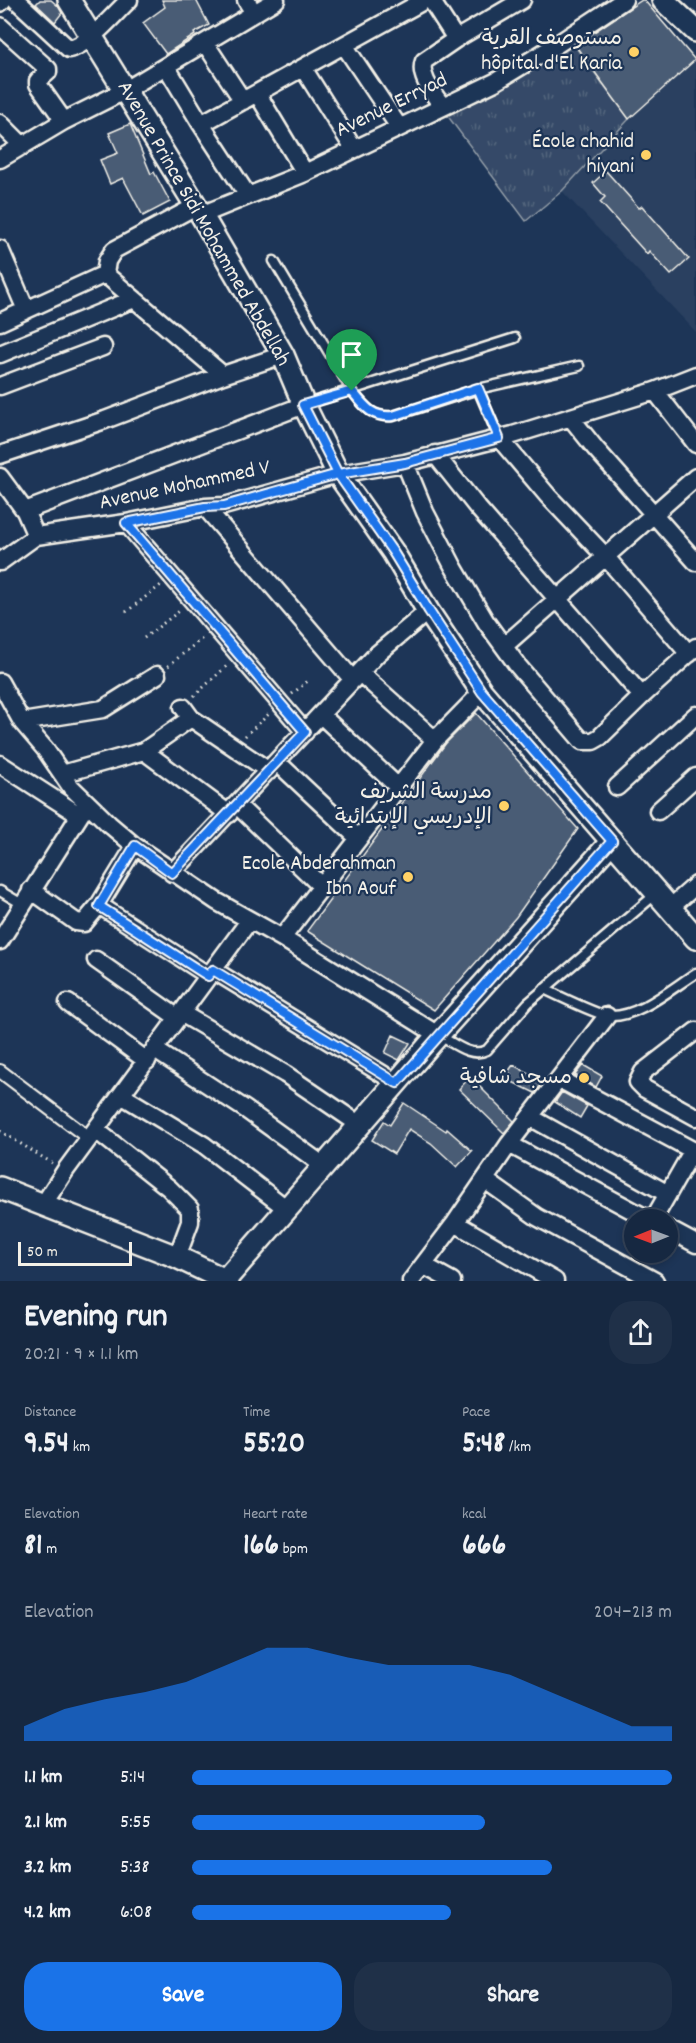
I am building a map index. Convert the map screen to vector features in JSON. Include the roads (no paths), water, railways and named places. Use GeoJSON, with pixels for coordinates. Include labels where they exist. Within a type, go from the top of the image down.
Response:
{"type":"FeatureCollection","features":[{"type":"Feature","properties":{"kind":"street"},"geometry":{"type":"LineString","coordinates":[[16,0],[67,48],[75,48],[92,35],[129,0]]}},
{"type":"Feature","properties":{"kind":"street","name":"Avenue Prince Sidi Mohammed Abdellah"},"geometry":{"type":"LineString","coordinates":[[69,0],[199,210],[283,356],[303,405],[338,474],[393,552],[482,692],[696,938]]}},
{"type":"Feature","properties":{"kind":"street"},"geometry":{"type":"LineString","coordinates":[[0,159],[124,91],[205,43],[250,7],[276,0]]}},
{"type":"Feature","properties":{"kind":"street"},"geometry":{"type":"LineString","coordinates":[[201,124],[425,0]]}},
{"type":"Feature","properties":{"kind":"street"},"geometry":{"type":"LineString","coordinates":[[431,0],[456,39]]}},
{"type":"Feature","properties":{"kind":"street"},"geometry":{"type":"LineString","coordinates":[[442,106],[424,77],[422,66],[424,61],[522,0]]}},
{"type":"Feature","properties":{"kind":"street","name":"Avenue Erryad"},"geometry":{"type":"LineString","coordinates":[[105,274],[106,261],[114,250],[199,210],[248,196],[305,172],[495,82],[624,0]]}},
{"type":"Feature","properties":{"kind":"street"},"geometry":{"type":"LineString","coordinates":[[663,0],[696,32]]}},
{"type":"Feature","properties":{"kind":"street"},"geometry":{"type":"LineString","coordinates":[[0,26],[48,69],[38,84],[64,122]]}},
{"type":"Feature","properties":{"kind":"street"},"geometry":{"type":"LineString","coordinates":[[205,43],[250,97],[305,172]]}},
{"type":"Feature","properties":{"kind":"street"},"geometry":{"type":"LineString","coordinates":[[344,45],[399,127]]}},
{"type":"Feature","properties":{"kind":"street"},"geometry":{"type":"LineString","coordinates":[[166,66],[248,196]]}},
{"type":"Feature","properties":{"kind":"street"},"geometry":{"type":"LineString","coordinates":[[303,68],[354,149]]}},
{"type":"Feature","properties":{"kind":"street"},"geometry":{"type":"LineString","coordinates":[[0,123],[23,146]]}},
{"type":"Feature","properties":{"kind":"street"},"geometry":{"type":"LineString","coordinates":[[0,249],[26,310]]}},
{"type":"Feature","properties":{"kind":"street"},"geometry":{"type":"LineString","coordinates":[[0,322],[105,274],[223,375]]}},
{"type":"Feature","properties":{"kind":"street"},"geometry":{"type":"LineString","coordinates":[[0,354],[134,299]]}},
{"type":"Feature","properties":{"kind":"street"},"geometry":{"type":"LineString","coordinates":[[0,386],[103,347]]}},
{"type":"Feature","properties":{"kind":"street"},"geometry":{"type":"LineString","coordinates":[[0,454],[105,420],[223,375],[283,356]]}},
{"type":"Feature","properties":{"kind":"street","name":"Avenue Mohammed V"},"geometry":{"type":"LineString","coordinates":[[0,562],[36,536],[126,523],[205,507],[224,506],[338,474],[405,463],[571,418],[696,375]]}},
{"type":"Feature","properties":{"kind":"street"},"geometry":{"type":"LineString","coordinates":[[655,391],[696,444]]}},
{"type":"Feature","properties":{"kind":"street"},"geometry":{"type":"LineString","coordinates":[[25,511],[303,405]]}},
{"type":"Feature","properties":{"kind":"street"},"geometry":{"type":"LineString","coordinates":[[571,418],[696,562]]}},
{"type":"Feature","properties":{"kind":"street"},"geometry":{"type":"LineString","coordinates":[[405,463],[425,512],[486,622],[582,741],[587,742],[600,737],[692,651],[548,496],[499,438]]}},
{"type":"Feature","properties":{"kind":"street"},"geometry":{"type":"LineString","coordinates":[[435,454],[477,507],[642,696]]}},
{"type":"Feature","properties":{"kind":"street"},"geometry":{"type":"LineString","coordinates":[[0,477],[25,511],[36,536]]}},
{"type":"Feature","properties":{"kind":"street"},"geometry":{"type":"LineString","coordinates":[[504,646],[696,477]]}},
{"type":"Feature","properties":{"kind":"street"},"geometry":{"type":"LineString","coordinates":[[205,507],[356,676],[435,740]]}},
{"type":"Feature","properties":{"kind":"street"},"geometry":{"type":"LineString","coordinates":[[126,523],[305,732]]}},
{"type":"Feature","properties":{"kind":"street"},"geometry":{"type":"LineString","coordinates":[[172,873],[376,654],[429,611]]}},
{"type":"Feature","properties":{"kind":"street"},"geometry":{"type":"LineString","coordinates":[[22,722],[104,709],[157,675]]}},
{"type":"Feature","properties":{"kind":"street"},"geometry":{"type":"LineString","coordinates":[[0,682],[22,722],[45,749],[83,809]]}},
{"type":"Feature","properties":{"kind":"street"},"geometry":{"type":"LineString","coordinates":[[282,938],[435,740],[482,692]]}},
{"type":"Feature","properties":{"kind":"street"},"geometry":{"type":"LineString","coordinates":[[62,774],[144,751],[187,712],[273,766],[358,838]]}},
{"type":"Feature","properties":{"kind":"street"},"geometry":{"type":"LineString","coordinates":[[321,715],[398,787]]}},
{"type":"Feature","properties":{"kind":"street"},"geometry":{"type":"LineString","coordinates":[[617,787],[696,715]]}},
{"type":"Feature","properties":{"kind":"street"},"geometry":{"type":"LineString","coordinates":[[144,751],[233,810],[321,886]]}},
{"type":"Feature","properties":{"kind":"street"},"geometry":{"type":"LineString","coordinates":[[0,764],[83,809],[172,873],[438,1035]]}},
{"type":"Feature","properties":{"kind":"street"},"geometry":{"type":"LineString","coordinates":[[658,811],[696,777]]}},
{"type":"Feature","properties":{"kind":"street"},"geometry":{"type":"LineString","coordinates":[[0,941],[83,809]]}},
{"type":"Feature","properties":{"kind":"street"},"geometry":{"type":"LineString","coordinates":[[0,1188],[177,1257],[226,1281],[438,1035],[612,841]]}},
{"type":"Feature","properties":{"kind":"street"},"geometry":{"type":"LineString","coordinates":[[27,897],[80,924],[84,923],[99,906],[135,846]]}},
{"type":"Feature","properties":{"kind":"street"},"geometry":{"type":"LineString","coordinates":[[664,901],[696,885]]}},
{"type":"Feature","properties":{"kind":"street"},"geometry":{"type":"LineString","coordinates":[[99,906],[397,1083]]}},
{"type":"Feature","properties":{"kind":"street"},"geometry":{"type":"LineString","coordinates":[[43,1205],[65,1171],[249,921]]}},
{"type":"Feature","properties":{"kind":"street"},"geometry":{"type":"LineString","coordinates":[[96,960],[180,1015],[285,1074],[360,1125]]}},
{"type":"Feature","properties":{"kind":"street"},"geometry":{"type":"LineString","coordinates":[[68,1003],[151,1056],[244,1109],[324,1166]]}},
{"type":"Feature","properties":{"kind":"street"},"geometry":{"type":"LineString","coordinates":[[411,1281],[455,1223],[509,1144],[607,1016]]}},
{"type":"Feature","properties":{"kind":"street"},"geometry":{"type":"LineString","coordinates":[[693,1110],[645,1089],[640,1086],[638,1079],[648,1068],[696,1031]]}},
{"type":"Feature","properties":{"kind":"street"},"geometry":{"type":"LineString","coordinates":[[0,1071],[169,1188],[190,1209],[190,1222],[177,1257]]}},
{"type":"Feature","properties":{"kind":"street"},"geometry":{"type":"LineString","coordinates":[[559,1078],[694,1151],[659,1209]]}},
{"type":"Feature","properties":{"kind":"street"},"geometry":{"type":"LineString","coordinates":[[121,1095],[204,1145],[287,1209]]}},
{"type":"Feature","properties":{"kind":"street"},"geometry":{"type":"LineString","coordinates":[[530,1118],[668,1194]]}},
{"type":"Feature","properties":{"kind":"street"},"geometry":{"type":"LineString","coordinates":[[509,1144],[631,1209]]}},
{"type":"Feature","properties":{"kind":"street"},"geometry":{"type":"LineString","coordinates":[[485,1180],[537,1216],[655,1281]]}},
{"type":"Feature","properties":{"kind":"street"},"geometry":{"type":"LineString","coordinates":[[455,1223],[555,1281]]}},
{"type":"Feature","properties":{"kind":"street"},"geometry":{"type":"LineString","coordinates":[[678,1234],[696,1244]]}},
{"type":"Feature","properties":{"kind":"street"},"geometry":{"type":"LineString","coordinates":[[423,1264],[452,1281]]}},
{"type":"Feature","properties":{"kind":"lane"},"geometry":{"type":"LineString","coordinates":[[274,261],[352,391],[364,407],[381,417],[393,416],[478,388],[579,366]]}},
{"type":"Feature","properties":{"kind":"lane"},"geometry":{"type":"LineString","coordinates":[[303,405],[516,338]]}},
{"type":"Feature","properties":{"kind":"lane"},"geometry":{"type":"LineString","coordinates":[[478,388],[499,438]]}},
{"type":"Feature","properties":{"kind":"lane"},"geometry":{"type":"LineString","coordinates":[[0,891],[27,897]]}},
{"type":"Feature","properties":{"kind":"lane"},"geometry":{"type":"LineString","coordinates":[[438,1035],[471,1053],[480,1054],[487,1050],[528,1003],[544,989],[664,901]]}},
{"type":"Feature","properties":{"kind":"lane"},"geometry":{"type":"LineString","coordinates":[[544,989],[607,1016],[633,1012],[696,973]]}},
{"type":"Feature","properties":{"kind":"place","name":"مستوصف القرية hôpital d'El Karia"},"geometry":{"type":"Point","coordinates":[634,52]}},
{"type":"Feature","properties":{"kind":"place","name":"École chahid hiyani"},"geometry":{"type":"Point","coordinates":[646,155]}},
{"type":"Feature","properties":{"kind":"place","name":"مدرسة الشريف الإدريسي الإبتدائية"},"geometry":{"type":"Point","coordinates":[504,806]}},
{"type":"Feature","properties":{"kind":"place","name":"Ecole Abderahman Ibn Aouf"},"geometry":{"type":"Point","coordinates":[408,877]}},
{"type":"Feature","properties":{"kind":"place","name":"مسجد شافية"},"geometry":{"type":"Point","coordinates":[584,1078]}}]}
